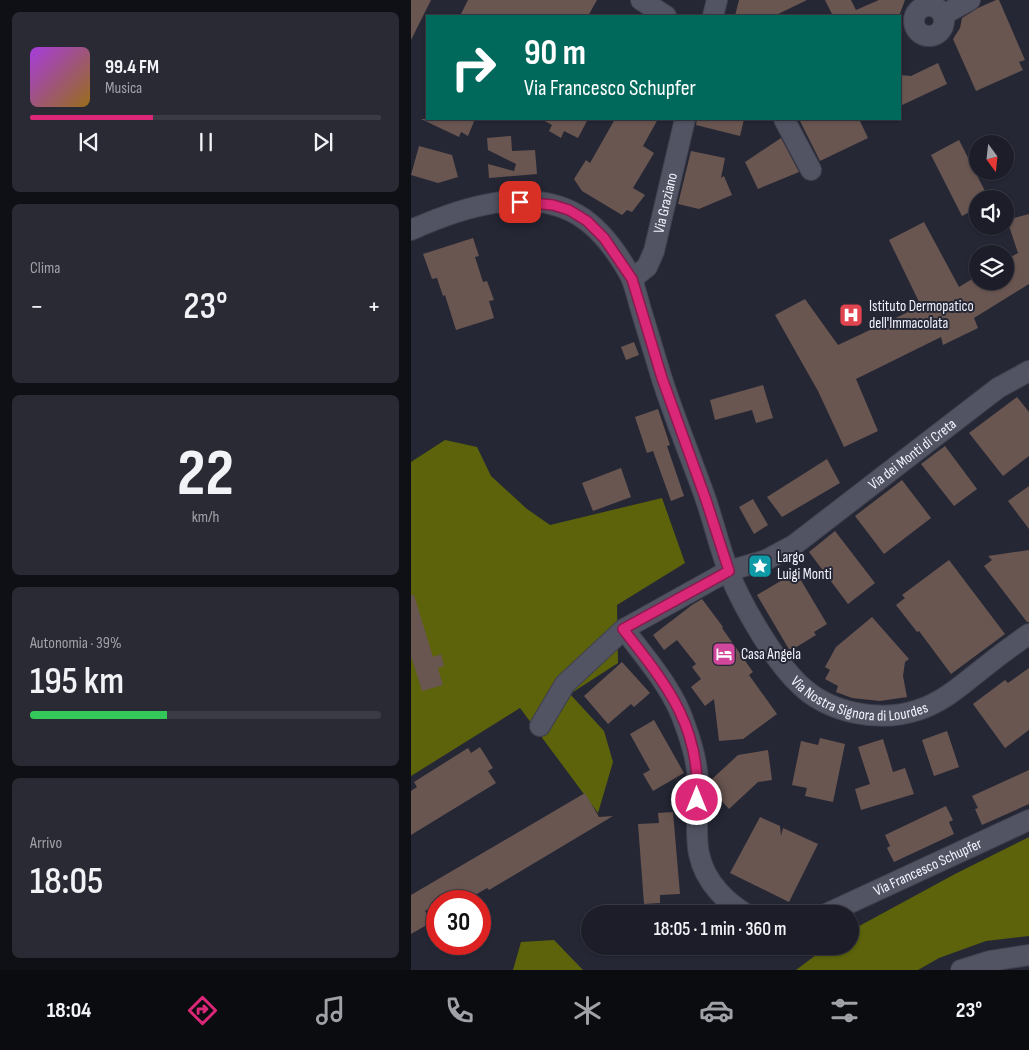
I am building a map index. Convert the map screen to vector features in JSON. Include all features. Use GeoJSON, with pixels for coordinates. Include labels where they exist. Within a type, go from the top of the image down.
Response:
{"type":"FeatureCollection","features":[{"type":"Feature","properties":{"kind":"street"},"geometry":{"type":"LineString","coordinates":[[641,0],[664,15]]}},
{"type":"Feature","properties":{"kind":"street"},"geometry":{"type":"LineString","coordinates":[[713,15],[717,0]]}},
{"type":"Feature","properties":{"kind":"street"},"geometry":{"type":"LineString","coordinates":[[943,15],[970,0]]}},
{"type":"Feature","properties":{"kind":"street"},"geometry":{"type":"LineString","coordinates":[[921,3],[938,8],[943,15],[945,20],[943,27],[934,35],[927,36],[921,34],[916,29],[914,17],[921,3]]}},
{"type":"Feature","properties":{"kind":"street","name":"Via Graziano"},"geometry":{"type":"LineString","coordinates":[[632,279],[647,267],[654,251],[685,120]]}},
{"type":"Feature","properties":{"kind":"street"},"geometry":{"type":"LineString","coordinates":[[785,120],[811,170]]}},
{"type":"Feature","properties":{"kind":"street","name":"Via Nostra Signora di Lourdes"},"geometry":{"type":"LineString","coordinates":[[411,230],[454,214],[493,204],[531,202],[553,205],[578,215],[593,226],[609,245],[632,279],[662,378],[706,500],[729,571],[752,618],[793,678],[806,691],[841,709],[879,716],[900,715],[931,705],[956,690],[1029,634]]}},
{"type":"Feature","properties":{"kind":"street","name":"Via dei Monti di Creta"},"geometry":{"type":"LineString","coordinates":[[729,571],[766,560],[797,543],[998,388],[1029,371]]}},
{"type":"Feature","properties":{"kind":"street"},"geometry":{"type":"LineString","coordinates":[[540,726],[565,684],[623,629],[729,571]]}},
{"type":"Feature","properties":{"kind":"street"},"geometry":{"type":"LineString","coordinates":[[623,629],[665,684],[681,711],[695,757],[698,777],[697,844],[702,867],[714,887],[734,905]]}},
{"type":"Feature","properties":{"kind":"street","name":"Via Francesco Schupfer"},"geometry":{"type":"LineString","coordinates":[[845,905],[1029,820]]}},
{"type":"Feature","properties":{"kind":"street"},"geometry":{"type":"LineString","coordinates":[[961,970],[990,961],[1029,955]]}},
{"type":"Feature","properties":{"kind":"green space"},"geometry":{"type":"Polygon","coordinates":[[[445,440],[477,447],[491,476],[527,509],[550,525],[662,498],[685,563],[617,605],[618,663],[570,694],[604,731],[613,762],[598,813],[520,708],[411,776],[411,462],[445,440]]]}},
{"type":"Feature","properties":{"kind":"green space"},"geometry":{"type":"Polygon","coordinates":[[[1029,837],[1029,936],[986,941],[939,958],[918,970],[796,970],[816,955],[859,955],[859,926],[955,874],[1029,837]]]}},
{"type":"Feature","properties":{"kind":"green space"},"geometry":{"type":"Polygon","coordinates":[[[554,940],[583,970],[513,970],[521,942],[554,940]]]}},
{"type":"Feature","properties":{"kind":"building"},"geometry":{"type":"Polygon","coordinates":[[[411,0],[431,0],[411,40],[411,0]]]}},
{"type":"Feature","properties":{"kind":"building"},"geometry":{"type":"Polygon","coordinates":[[[468,0],[597,0],[589,15],[460,15],[468,0]]]}},
{"type":"Feature","properties":{"kind":"building"},"geometry":{"type":"Polygon","coordinates":[[[739,0],[807,0],[776,15],[735,15],[739,0]]]}},
{"type":"Feature","properties":{"kind":"building"},"geometry":{"type":"Polygon","coordinates":[[[825,0],[851,0],[856,10],[879,0],[905,0],[899,15],[832,15],[825,0]]]}},
{"type":"Feature","properties":{"kind":"building"},"geometry":{"type":"Polygon","coordinates":[[[999,0],[1025,60],[1019,62],[1023,70],[976,91],[953,39],[960,28],[962,18],[999,0]]]}},
{"type":"Feature","properties":{"kind":"building"},"geometry":{"type":"Polygon","coordinates":[[[938,63],[947,84],[901,106],[901,75],[911,76],[938,63]]]}},
{"type":"Feature","properties":{"kind":"building"},"geometry":{"type":"Polygon","coordinates":[[[421,119],[475,120],[468,136],[461,132],[459,137],[421,119]]]}},
{"type":"Feature","properties":{"kind":"building"},"geometry":{"type":"Polygon","coordinates":[[[543,120],[587,120],[578,138],[564,131],[561,138],[549,131],[552,125],[543,120]]]}},
{"type":"Feature","properties":{"kind":"building"},"geometry":{"type":"Polygon","coordinates":[[[614,120],[657,120],[643,146],[654,153],[633,188],[645,195],[632,212],[627,210],[622,215],[582,191],[574,179],[586,160],[590,163],[614,120]]]}},
{"type":"Feature","properties":{"kind":"building"},"geometry":{"type":"Polygon","coordinates":[[[697,120],[744,120],[740,136],[696,125],[697,120]]]}},
{"type":"Feature","properties":{"kind":"building"},"geometry":{"type":"Polygon","coordinates":[[[800,120],[859,120],[868,138],[820,161],[800,120]]]}},
{"type":"Feature","properties":{"kind":"building"},"geometry":{"type":"Polygon","coordinates":[[[511,136],[512,151],[535,150],[537,174],[489,178],[488,164],[514,171],[516,164],[488,150],[487,138],[511,136]]]}},
{"type":"Feature","properties":{"kind":"building"},"geometry":{"type":"Polygon","coordinates":[[[781,138],[799,172],[758,189],[745,162],[781,138]]]}},
{"type":"Feature","properties":{"kind":"building"},"geometry":{"type":"Polygon","coordinates":[[[959,140],[969,160],[969,180],[979,180],[984,190],[969,190],[969,212],[962,216],[931,155],[959,140]]]}},
{"type":"Feature","properties":{"kind":"building"},"geometry":{"type":"Polygon","coordinates":[[[419,146],[452,155],[458,177],[438,183],[411,175],[419,146]]]}},
{"type":"Feature","properties":{"kind":"building"},"geometry":{"type":"Polygon","coordinates":[[[691,151],[725,158],[721,178],[724,176],[732,195],[699,209],[678,204],[691,151]]]}},
{"type":"Feature","properties":{"kind":"building"},"geometry":{"type":"Polygon","coordinates":[[[1029,214],[1029,284],[974,318],[978,328],[943,345],[941,337],[856,379],[878,431],[844,447],[818,391],[775,315],[805,299],[838,345],[921,306],[889,240],[924,222],[959,287],[969,281],[969,290],[1014,290],[1014,255],[1018,253],[1012,235],[1014,235],[1014,218],[1029,214]]]}},
{"type":"Feature","properties":{"kind":"building"},"geometry":{"type":"Polygon","coordinates":[[[473,238],[479,256],[475,257],[483,282],[487,281],[494,300],[489,301],[494,318],[456,330],[445,295],[443,296],[437,278],[432,279],[423,254],[473,238]]]}},
{"type":"Feature","properties":{"kind":"building"},"geometry":{"type":"Polygon","coordinates":[[[634,342],[639,355],[626,360],[621,347],[634,342]]]}},
{"type":"Feature","properties":{"kind":"building"},"geometry":{"type":"Polygon","coordinates":[[[763,385],[773,418],[756,423],[752,410],[715,420],[710,400],[763,385]]]}},
{"type":"Feature","properties":{"kind":"building"},"geometry":{"type":"Polygon","coordinates":[[[1017,397],[1029,412],[1029,456],[1003,476],[969,433],[1017,397]]]}},
{"type":"Feature","properties":{"kind":"building"},"geometry":{"type":"Polygon","coordinates":[[[658,409],[670,445],[667,446],[684,496],[671,501],[653,451],[647,453],[635,417],[658,409]]]}},
{"type":"Feature","properties":{"kind":"building"},"geometry":{"type":"Polygon","coordinates":[[[945,446],[977,489],[954,506],[921,464],[945,446]]]}},
{"type":"Feature","properties":{"kind":"building"},"geometry":{"type":"Polygon","coordinates":[[[827,459],[840,483],[782,517],[767,497],[827,459]]]}},
{"type":"Feature","properties":{"kind":"building"},"geometry":{"type":"Polygon","coordinates":[[[621,468],[631,497],[593,511],[582,483],[621,468]]]}},
{"type":"Feature","properties":{"kind":"building"},"geometry":{"type":"Polygon","coordinates":[[[902,480],[931,518],[884,554],[855,516],[902,480]]]}},
{"type":"Feature","properties":{"kind":"building"},"geometry":{"type":"Polygon","coordinates":[[[1029,486],[1029,529],[1008,501],[1029,486]]]}},
{"type":"Feature","properties":{"kind":"building"},"geometry":{"type":"Polygon","coordinates":[[[753,499],[768,525],[754,534],[739,507],[753,499]]]}},
{"type":"Feature","properties":{"kind":"building"},"geometry":{"type":"Polygon","coordinates":[[[835,531],[875,583],[848,604],[809,552],[835,531]]]}},
{"type":"Feature","properties":{"kind":"building"},"geometry":{"type":"Polygon","coordinates":[[[1029,550],[1029,622],[1027,622],[984,566],[992,560],[988,556],[1029,550]]]}},
{"type":"Feature","properties":{"kind":"building"},"geometry":{"type":"Polygon","coordinates":[[[949,560],[1005,634],[951,674],[919,631],[917,632],[896,605],[905,598],[902,595],[949,560]]]}},
{"type":"Feature","properties":{"kind":"building"},"geometry":{"type":"Polygon","coordinates":[[[796,572],[827,624],[814,632],[816,635],[790,651],[757,595],[796,572]]]}},
{"type":"Feature","properties":{"kind":"building"},"geometry":{"type":"Polygon","coordinates":[[[411,595],[414,595],[433,657],[441,654],[444,666],[438,668],[443,685],[422,691],[411,656],[411,595]]]}},
{"type":"Feature","properties":{"kind":"building"},"geometry":{"type":"Polygon","coordinates":[[[702,599],[753,672],[749,675],[777,714],[743,739],[719,741],[714,699],[705,706],[691,687],[701,679],[692,667],[696,664],[677,640],[664,650],[653,635],[702,599]]]}},
{"type":"Feature","properties":{"kind":"building"},"geometry":{"type":"Polygon","coordinates":[[[872,617],[909,659],[905,662],[903,676],[907,697],[880,701],[852,698],[836,692],[838,686],[825,679],[830,670],[825,667],[836,647],[872,617]]]}},
{"type":"Feature","properties":{"kind":"building"},"geometry":{"type":"Polygon","coordinates":[[[622,662],[650,693],[634,707],[631,704],[608,724],[584,696],[622,662]]]}},
{"type":"Feature","properties":{"kind":"building"},"geometry":{"type":"Polygon","coordinates":[[[1029,668],[1029,730],[1005,748],[973,704],[1005,680],[1008,683],[1029,668]]]}},
{"type":"Feature","properties":{"kind":"building"},"geometry":{"type":"Polygon","coordinates":[[[654,720],[684,773],[653,791],[643,774],[650,770],[630,734],[654,720]]]}},
{"type":"Feature","properties":{"kind":"building"},"geometry":{"type":"Polygon","coordinates":[[[947,731],[959,767],[934,776],[922,740],[947,731]]]}},
{"type":"Feature","properties":{"kind":"building"},"geometry":{"type":"Polygon","coordinates":[[[820,738],[845,744],[833,802],[805,796],[807,788],[792,785],[801,741],[818,745],[820,738]]]}},
{"type":"Feature","properties":{"kind":"building"},"geometry":{"type":"Polygon","coordinates":[[[883,739],[893,772],[905,768],[914,794],[861,810],[855,789],[870,784],[858,747],[883,739]]]}},
{"type":"Feature","properties":{"kind":"building"},"geometry":{"type":"Polygon","coordinates":[[[480,747],[493,768],[488,771],[496,783],[411,835],[411,791],[417,787],[414,782],[468,748],[471,753],[480,747]]]}},
{"type":"Feature","properties":{"kind":"building"},"geometry":{"type":"Polygon","coordinates":[[[768,750],[772,780],[758,782],[729,809],[719,798],[721,796],[715,790],[718,787],[711,780],[738,755],[768,750]]]}},
{"type":"Feature","properties":{"kind":"building"},"geometry":{"type":"Polygon","coordinates":[[[1029,770],[1029,804],[982,825],[975,809],[978,808],[972,796],[1029,770]]]}},
{"type":"Feature","properties":{"kind":"building"},"geometry":{"type":"Polygon","coordinates":[[[585,793],[599,817],[613,816],[489,890],[487,888],[484,890],[426,890],[426,925],[411,934],[411,895],[585,793]]]}},
{"type":"Feature","properties":{"kind":"building"},"geometry":{"type":"Polygon","coordinates":[[[946,806],[953,820],[949,822],[954,834],[894,862],[887,848],[890,846],[885,835],[946,806]]]}},
{"type":"Feature","properties":{"kind":"building"},"geometry":{"type":"Polygon","coordinates":[[[673,812],[680,894],[660,895],[660,903],[644,904],[638,824],[659,823],[658,813],[673,812]]]}},
{"type":"Feature","properties":{"kind":"building"},"geometry":{"type":"Polygon","coordinates":[[[760,817],[780,826],[781,836],[783,828],[818,844],[789,902],[730,873],[760,817]]]}},
{"type":"Feature","properties":{"kind":"place","name":"Istituto Dermopatico dell'Immacolata"},"geometry":{"type":"Point","coordinates":[851,315]}},
{"type":"Feature","properties":{"kind":"place","name":"Largo Luigi Monti"},"geometry":{"type":"Point","coordinates":[760,566]}},
{"type":"Feature","properties":{"kind":"place","name":"Casa Angela"},"geometry":{"type":"Point","coordinates":[724,654]}},
{"type":"Feature","properties":{"kind":"route"},"geometry":{"type":"LineString","coordinates":[[520,202],[553,205],[569,210],[587,221],[604,238],[632,279],[662,378],[706,500],[729,571],[623,629],[665,684],[681,711],[695,757],[698,777],[697,800]]}}]}
